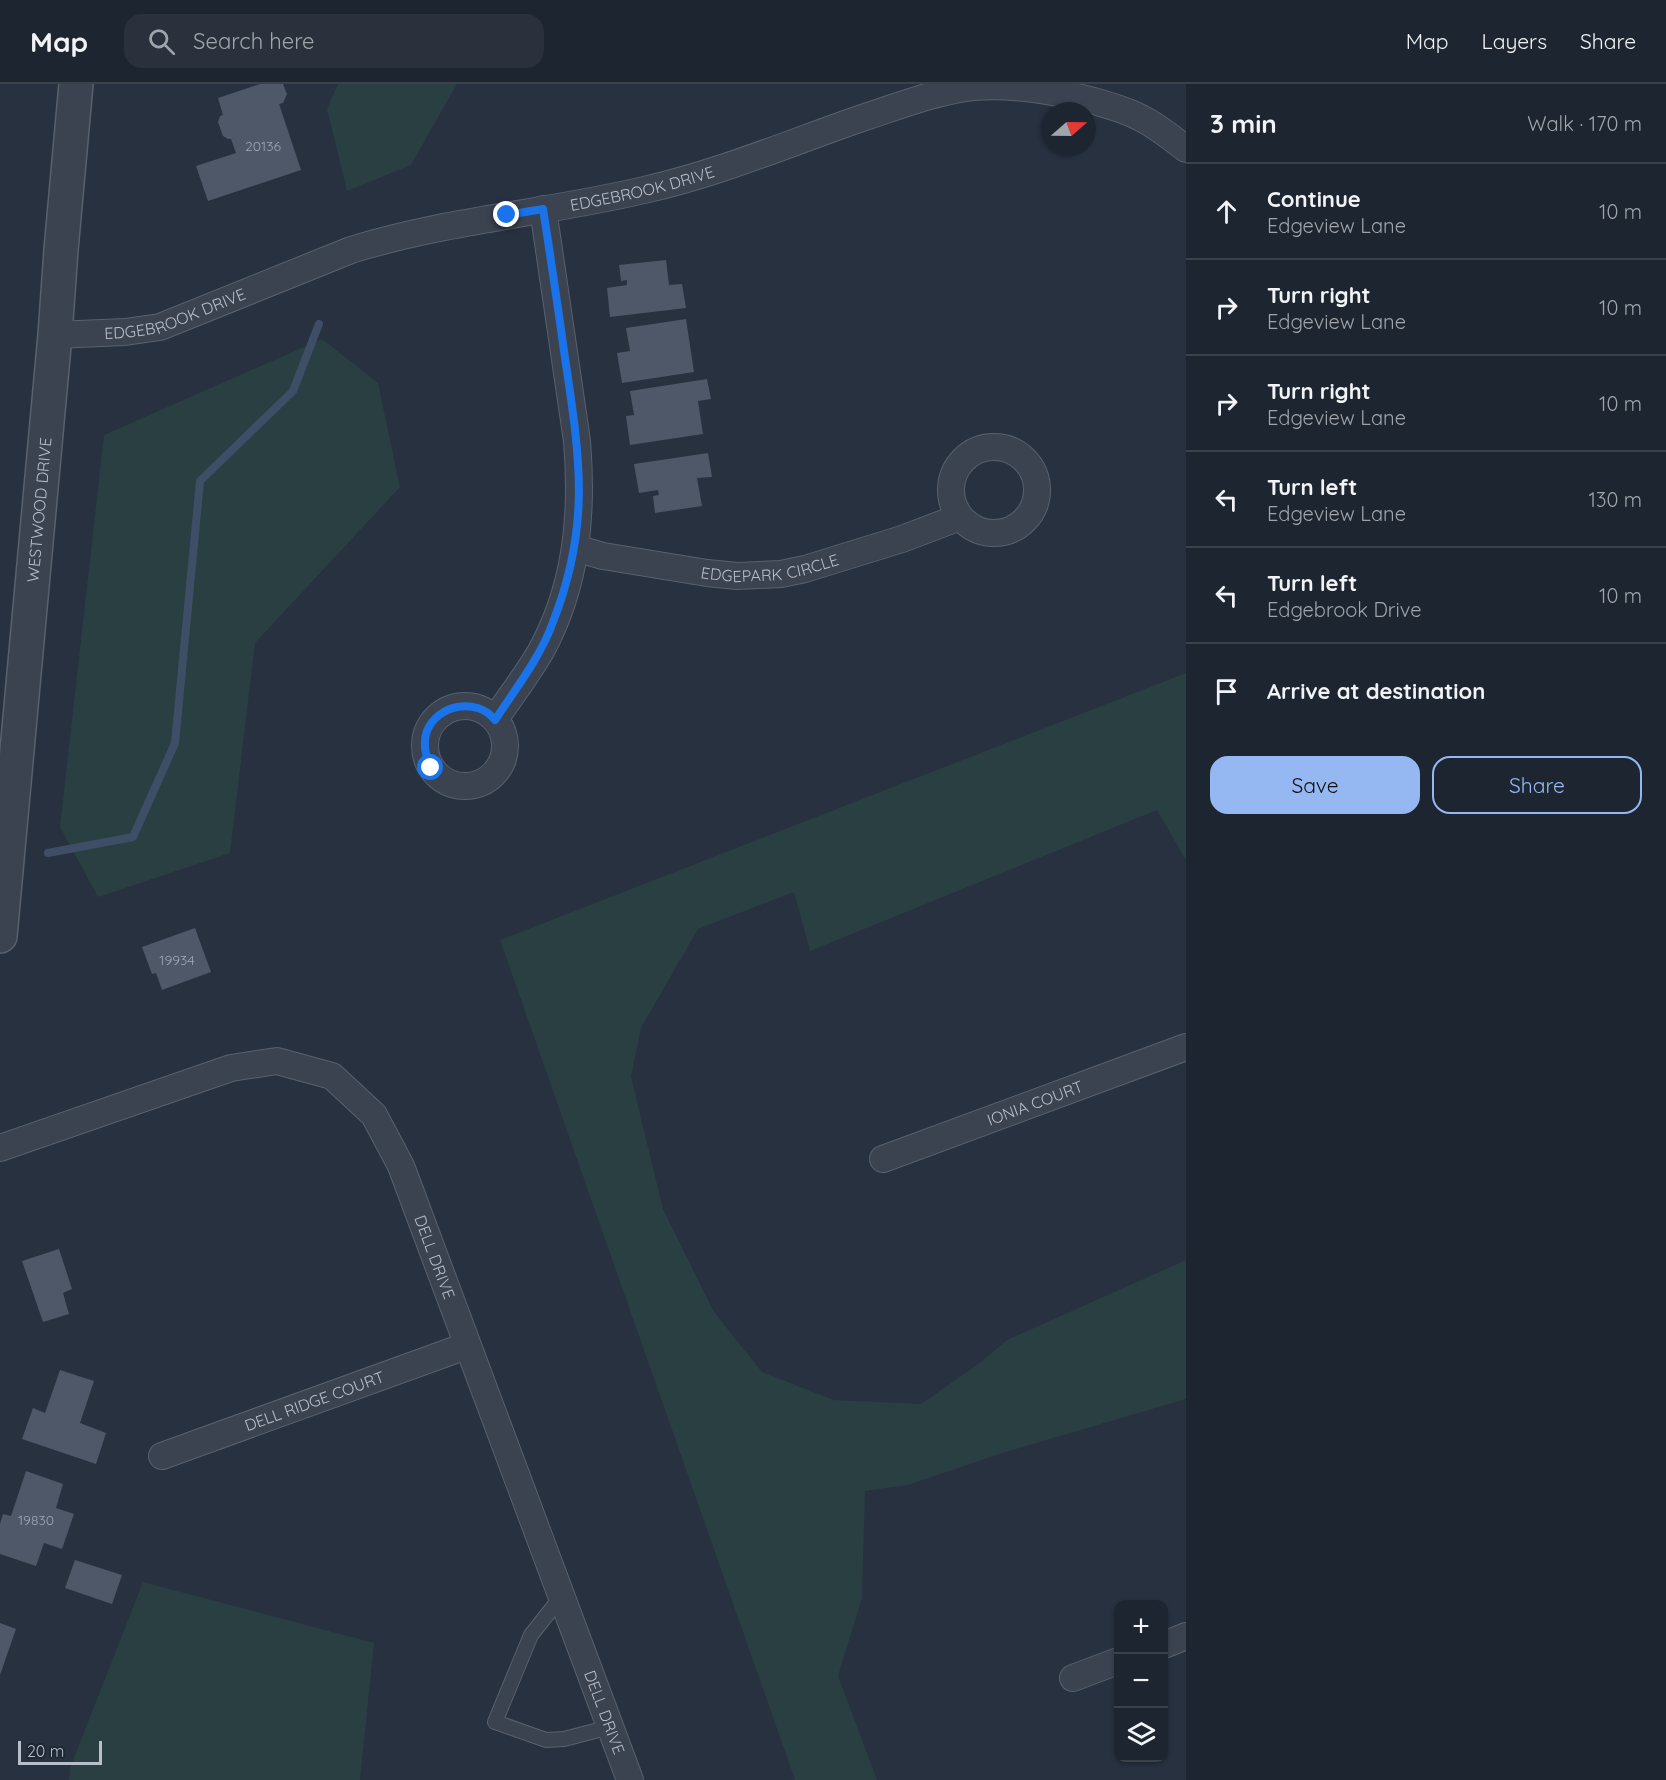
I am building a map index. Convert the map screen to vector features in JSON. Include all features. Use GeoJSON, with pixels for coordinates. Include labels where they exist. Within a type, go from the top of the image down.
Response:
{"type":"FeatureCollection","features":[{"type":"Feature","properties":{"kind":"street","name":"WESTWOOD DRIVE"},"geometry":{"type":"LineString","coordinates":[[0,936],[7,768],[55,335],[76,84]]}},
{"type":"Feature","properties":{"kind":"street","name":"EDGEBROOK DRIVE"},"geometry":{"type":"LineString","coordinates":[[55,335],[124,332],[160,327],[351,250],[377,242],[443,226],[607,198],[666,184],[751,158],[890,109],[970,87],[1021,86],[1057,92],[1116,107],[1152,123],[1186,149]]}},
{"type":"Feature","properties":{"kind":"street"},"geometry":{"type":"LineString","coordinates":[[495,720],[541,650],[561,602],[575,549],[580,501],[578,441],[543,209]]}},
{"type":"Feature","properties":{"kind":"street","name":"EDGEPARK CIRCLE"},"geometry":{"type":"LineString","coordinates":[[575,549],[603,556],[707,573],[737,576],[782,574],[902,539],[960,517]]}},
{"type":"Feature","properties":{"kind":"street","name":"IONIA COURT"},"geometry":{"type":"LineString","coordinates":[[883,1159],[1186,1047]]}},
{"type":"Feature","properties":{"kind":"street","name":"DELL DRIVE"},"geometry":{"type":"LineString","coordinates":[[0,1148],[231,1068],[277,1061],[332,1076],[374,1115],[401,1166],[466,1346],[630,1780]]}},
{"type":"Feature","properties":{"kind":"street","name":"DELL RIDGE COURT"},"geometry":{"type":"LineString","coordinates":[[162,1456],[466,1346]]}},
{"type":"Feature","properties":{"kind":"street"},"geometry":{"type":"LineString","coordinates":[[1168,1643],[1186,1636]]}},
{"type":"Feature","properties":{"kind":"street"},"geometry":{"type":"LineString","coordinates":[[1073,1678],[1114,1663]]}},
{"type":"Feature","properties":{"kind":"lane"},"geometry":{"type":"LineString","coordinates":[[561,1597],[531,1635],[495,1722],[546,1740],[564,1739],[610,1727]]}},
{"type":"Feature","properties":{"kind":"green space"},"geometry":{"type":"Polygon","coordinates":[[[338,84],[457,84],[411,165],[347,191],[327,109],[338,84]]]}},
{"type":"Feature","properties":{"kind":"green space"},"geometry":{"type":"Polygon","coordinates":[[[322,339],[378,383],[400,487],[255,643],[230,853],[98,897],[60,827],[104,435],[322,339]]]}},
{"type":"Feature","properties":{"kind":"green space"},"geometry":{"type":"Polygon","coordinates":[[[1186,673],[1186,860],[1157,810],[810,951],[794,892],[698,929],[641,1028],[631,1077],[663,1209],[714,1312],[762,1372],[834,1400],[921,1404],[981,1362],[1007,1340],[1186,1260],[1186,1399],[999,1454],[908,1485],[865,1491],[862,1598],[838,1676],[877,1780],[795,1780],[500,940],[1186,673]]]}},
{"type":"Feature","properties":{"kind":"green space"},"geometry":{"type":"Polygon","coordinates":[[[143,1582],[374,1643],[360,1780],[69,1780],[70,1768],[143,1582]]]}},
{"type":"Feature","properties":{"kind":"building"},"geometry":{"type":"Polygon","coordinates":[[[260,84],[283,84],[287,94],[283,103],[279,104],[301,170],[208,201],[196,166],[236,153],[231,139],[223,136],[218,122],[220,116],[223,115],[218,98],[260,84]]]}},
{"type":"Feature","properties":{"kind":"building"},"geometry":{"type":"Polygon","coordinates":[[[666,260],[669,285],[682,284],[686,308],[610,317],[607,288],[627,285],[627,280],[621,281],[619,265],[666,260]]]}},
{"type":"Feature","properties":{"kind":"building"},"geometry":{"type":"Polygon","coordinates":[[[686,319],[694,372],[622,383],[617,353],[630,351],[626,328],[686,319]]]}},
{"type":"Feature","properties":{"kind":"building"},"geometry":{"type":"Polygon","coordinates":[[[707,379],[711,399],[698,401],[703,434],[630,445],[626,416],[634,415],[630,391],[707,379]]]}},
{"type":"Feature","properties":{"kind":"building"},"geometry":{"type":"Polygon","coordinates":[[[708,453],[712,477],[697,478],[702,506],[655,513],[653,496],[659,495],[658,490],[639,493],[634,464],[708,453]]]}},
{"type":"Feature","properties":{"kind":"building"},"geometry":{"type":"Polygon","coordinates":[[[195,928],[211,972],[162,990],[156,973],[152,974],[142,947],[195,928]]]}},
{"type":"Feature","properties":{"kind":"building"},"geometry":{"type":"Polygon","coordinates":[[[59,1249],[72,1289],[63,1293],[69,1314],[43,1322],[22,1261],[59,1249]]]}},
{"type":"Feature","properties":{"kind":"building"},"geometry":{"type":"Polygon","coordinates":[[[60,1370],[94,1381],[80,1423],[106,1433],[96,1464],[22,1439],[33,1408],[45,1413],[60,1370]]]}},
{"type":"Feature","properties":{"kind":"building"},"geometry":{"type":"Polygon","coordinates":[[[26,1471],[63,1484],[56,1508],[74,1514],[62,1549],[44,1543],[36,1566],[0,1554],[0,1524],[3,1514],[11,1516],[26,1471]]]}},
{"type":"Feature","properties":{"kind":"building"},"geometry":{"type":"Polygon","coordinates":[[[75,1560],[122,1575],[112,1604],[65,1588],[75,1560]]]}},
{"type":"Feature","properties":{"kind":"building"},"geometry":{"type":"Polygon","coordinates":[[[0,1623],[16,1629],[0,1675],[0,1623]]]}},
{"type":"Feature","properties":{"kind":"waterway"},"geometry":{"type":"LineString","coordinates":[[48,853],[133,837],[175,743],[200,481],[293,391],[319,324]]}},
{"type":"Feature","properties":{"kind":"route"},"geometry":{"type":"LineString","coordinates":[[431,768],[426,757],[425,744],[427,731],[434,720],[444,711],[469,706],[481,709],[495,720],[541,650],[553,624],[569,574],[578,530],[580,501],[578,441],[543,209],[507,215]]}}]}
